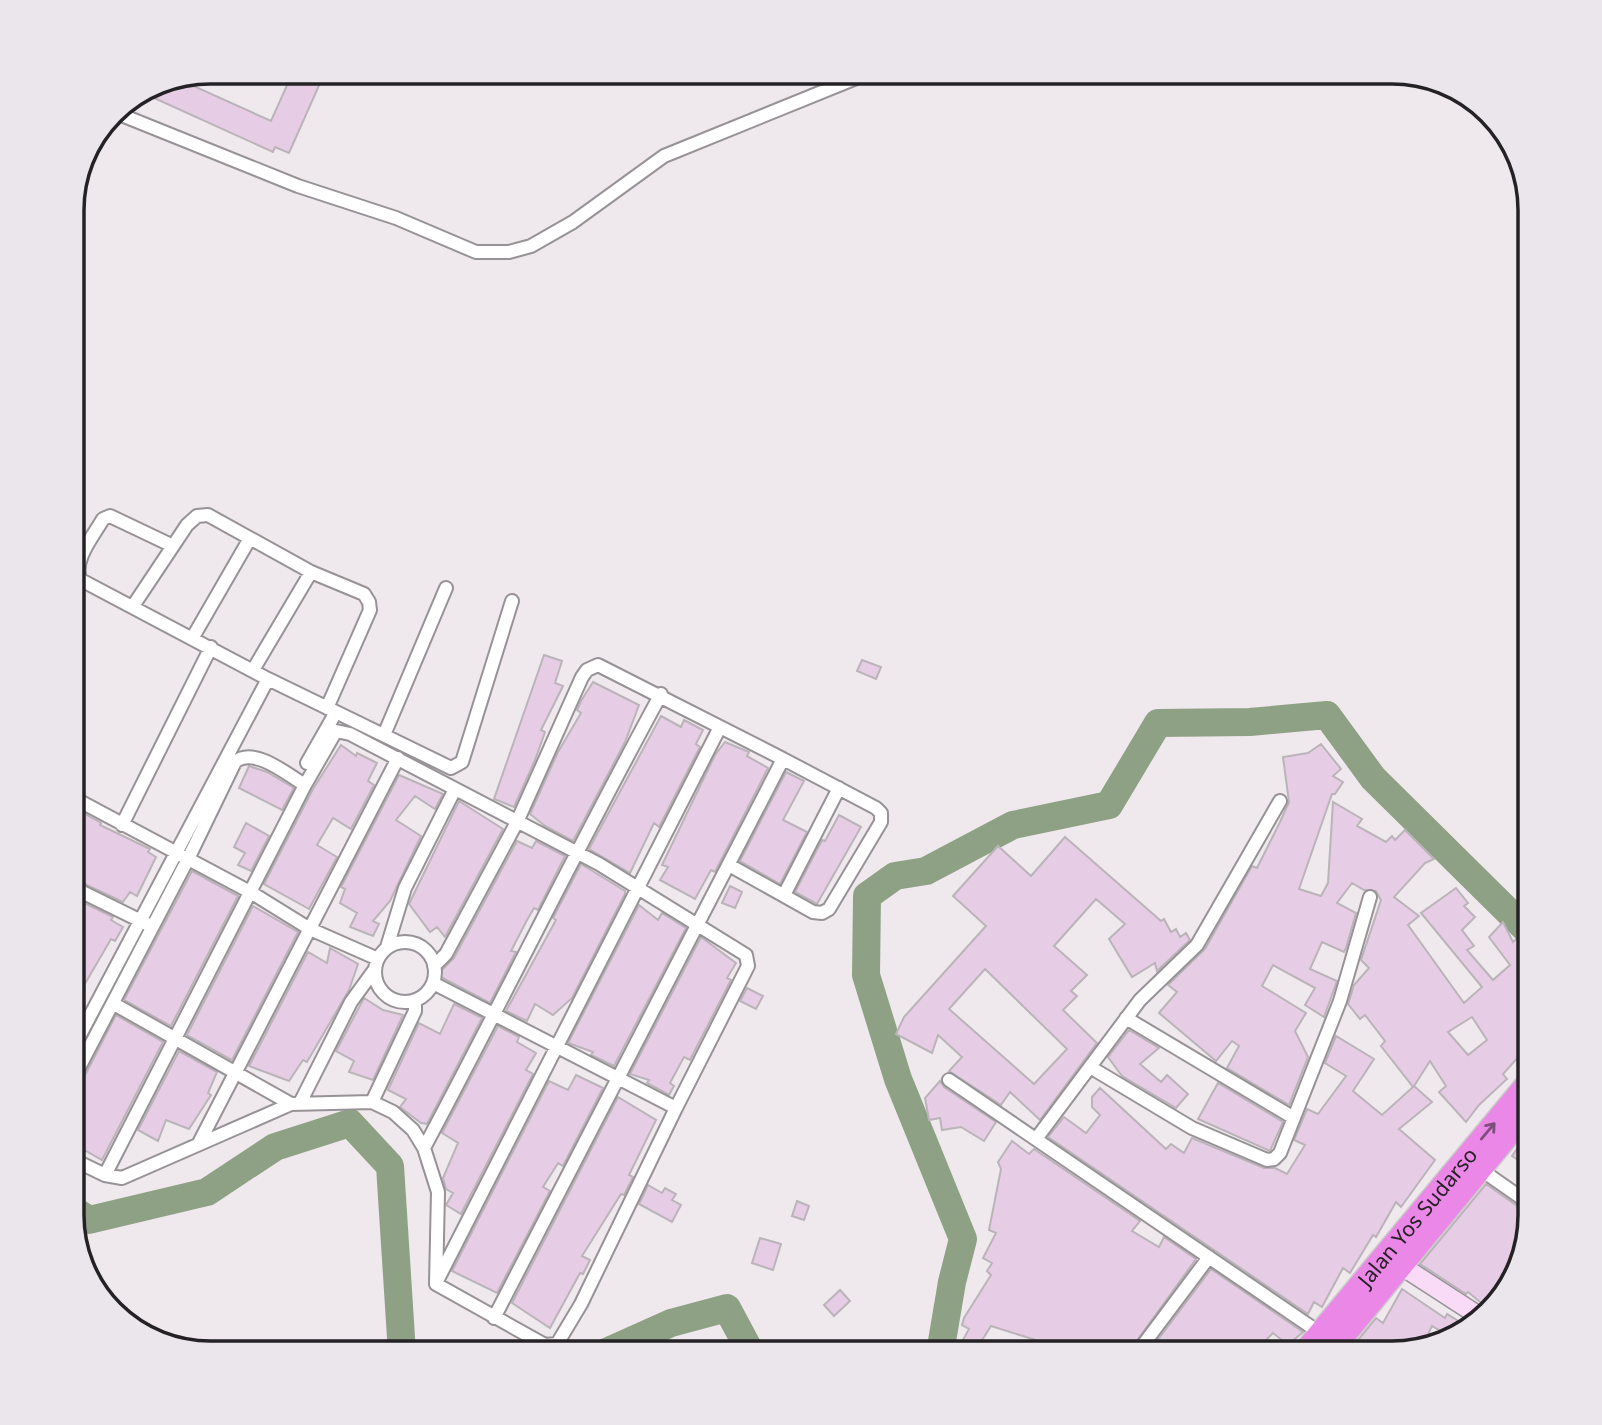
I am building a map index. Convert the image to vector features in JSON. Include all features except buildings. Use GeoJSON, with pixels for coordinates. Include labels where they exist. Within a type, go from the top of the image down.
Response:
{"type":"FeatureCollection","features":[{"type":"Feature","properties":{"kind":"highway","name":"Jalan Yos Sudarso"},"geometry":{"type":"LineString","coordinates":[[1327,1341],[1518,1097]]}},
{"type":"Feature","properties":{"kind":"highway","name":"Jalan Yos Sudarso"},"geometry":{"type":"LineString","coordinates":[[1392,1260],[1480,1169],[1518,1123]]}},
{"type":"Feature","properties":{"kind":"street"},"geometry":{"type":"LineString","coordinates":[[126,117],[298,186],[396,218],[476,252],[489,254],[531,246],[552,236],[664,156],[841,84]]}},
{"type":"Feature","properties":{"kind":"street"},"geometry":{"type":"LineString","coordinates":[[133,606],[187,525],[197,516],[208,515],[311,572],[363,594],[369,602],[370,610],[332,710],[307,763]]}},
{"type":"Feature","properties":{"kind":"street"},"geometry":{"type":"LineString","coordinates":[[84,554],[103,519],[117,518],[173,546]]}},
{"type":"Feature","properties":{"kind":"street"},"geometry":{"type":"LineString","coordinates":[[193,638],[249,540]]}},
{"type":"Feature","properties":{"kind":"street"},"geometry":{"type":"LineString","coordinates":[[253,670],[311,572]]}},
{"type":"Feature","properties":{"kind":"street"},"geometry":{"type":"LineString","coordinates":[[84,582],[268,679],[451,768],[462,762],[512,601]]}},
{"type":"Feature","properties":{"kind":"street"},"geometry":{"type":"LineString","coordinates":[[384,735],[446,588]]}},
{"type":"Feature","properties":{"kind":"street"},"geometry":{"type":"LineString","coordinates":[[121,825],[211,647]]}},
{"type":"Feature","properties":{"kind":"street"},"geometry":{"type":"LineString","coordinates":[[434,966],[446,954],[517,822],[587,670],[598,665],[660,694],[881,813],[881,822],[829,909],[822,913],[813,912],[730,864]]}},
{"type":"Feature","properties":{"kind":"street"},"geometry":{"type":"LineString","coordinates":[[84,1058],[153,927],[182,856],[268,679]]}},
{"type":"Feature","properties":{"kind":"street"},"geometry":{"type":"LineString","coordinates":[[424,1148],[495,1016],[575,852],[660,694]]}},
{"type":"Feature","properties":{"kind":"street"},"geometry":{"type":"LineString","coordinates":[[436,1284],[720,727]]}},
{"type":"Feature","properties":{"kind":"street"},"geometry":{"type":"LineString","coordinates":[[104,1175],[252,893],[305,785],[336,731],[350,734],[638,886],[743,952],[749,962],[559,1341]]}},
{"type":"Feature","properties":{"kind":"street"},"geometry":{"type":"LineString","coordinates":[[84,1028],[141,921],[182,856],[235,762],[240,758],[259,758],[305,785]]}},
{"type":"Feature","properties":{"kind":"street"},"geometry":{"type":"LineString","coordinates":[[199,1143],[398,758]]}},
{"type":"Feature","properties":{"kind":"street"},"geometry":{"type":"LineString","coordinates":[[494,1318],[783,759]]}},
{"type":"Feature","properties":{"kind":"street"},"geometry":{"type":"LineString","coordinates":[[784,895],[839,788]]}},
{"type":"Feature","properties":{"kind":"street"},"geometry":{"type":"LineString","coordinates":[[295,1103],[351,1002],[387,947],[405,888],[455,789]]}},
{"type":"Feature","properties":{"kind":"street"},"geometry":{"type":"LineString","coordinates":[[1036,1139],[1126,1018],[1158,981],[1197,945],[1280,801]]}},
{"type":"Feature","properties":{"kind":"street"},"geometry":{"type":"LineString","coordinates":[[84,804],[252,893],[310,929],[376,964],[383,993],[397,1002],[415,1001],[428,991],[433,983],[434,966],[427,951],[420,946],[403,942],[387,947]]}},
{"type":"Feature","properties":{"kind":"street"},"geometry":{"type":"LineString","coordinates":[[84,893],[153,927]]}},
{"type":"Feature","properties":{"kind":"street"},"geometry":{"type":"LineString","coordinates":[[1090,1068],[1192,1128],[1267,1160],[1274,1159],[1280,1153],[1340,1001],[1370,897]]}},
{"type":"Feature","properties":{"kind":"street"},"geometry":{"type":"LineString","coordinates":[[433,983],[676,1108]]}},
{"type":"Feature","properties":{"kind":"street"},"geometry":{"type":"LineString","coordinates":[[372,1102],[415,1011],[415,1001]]}},
{"type":"Feature","properties":{"kind":"street"},"geometry":{"type":"LineString","coordinates":[[114,1004],[235,1073],[295,1103]]}},
{"type":"Feature","properties":{"kind":"street"},"geometry":{"type":"LineString","coordinates":[[1126,1018],[1294,1118]]}},
{"type":"Feature","properties":{"kind":"street"},"geometry":{"type":"LineString","coordinates":[[949,1080],[1209,1257],[1322,1341]]}},
{"type":"Feature","properties":{"kind":"street"},"geometry":{"type":"LineString","coordinates":[[84,1165],[104,1175],[122,1178],[295,1103],[372,1102],[393,1112],[413,1130],[424,1148],[438,1192],[436,1284]]}},
{"type":"Feature","properties":{"kind":"street"},"geometry":{"type":"LineString","coordinates":[[1480,1169],[1518,1196]]}},
{"type":"Feature","properties":{"kind":"street"},"geometry":{"type":"LineString","coordinates":[[1146,1341],[1209,1257]]}},
{"type":"Feature","properties":{"kind":"street"},"geometry":{"type":"LineString","coordinates":[[1392,1260],[1473,1312]]}},
{"type":"Feature","properties":{"kind":"street"},"geometry":{"type":"LineString","coordinates":[[436,1284],[537,1341]]}},
{"type":"Feature","properties":{"kind":"waterway"},"geometry":{"type":"LineString","coordinates":[[942,1341],[952,1282],[963,1239],[898,1079],[866,975],[867,896],[895,876],[926,871],[1013,825],[1109,805],[1158,723],[1250,722],[1327,715],[1373,778],[1518,921]]}},
{"type":"Feature","properties":{"kind":"waterway"},"geometry":{"type":"LineString","coordinates":[[84,1217],[89,1220],[207,1192],[275,1147],[350,1123],[390,1166],[401,1341]]}},
{"type":"Feature","properties":{"kind":"waterway"},"geometry":{"type":"LineString","coordinates":[[631,1341],[671,1323],[727,1308],[745,1341]]}}]}
